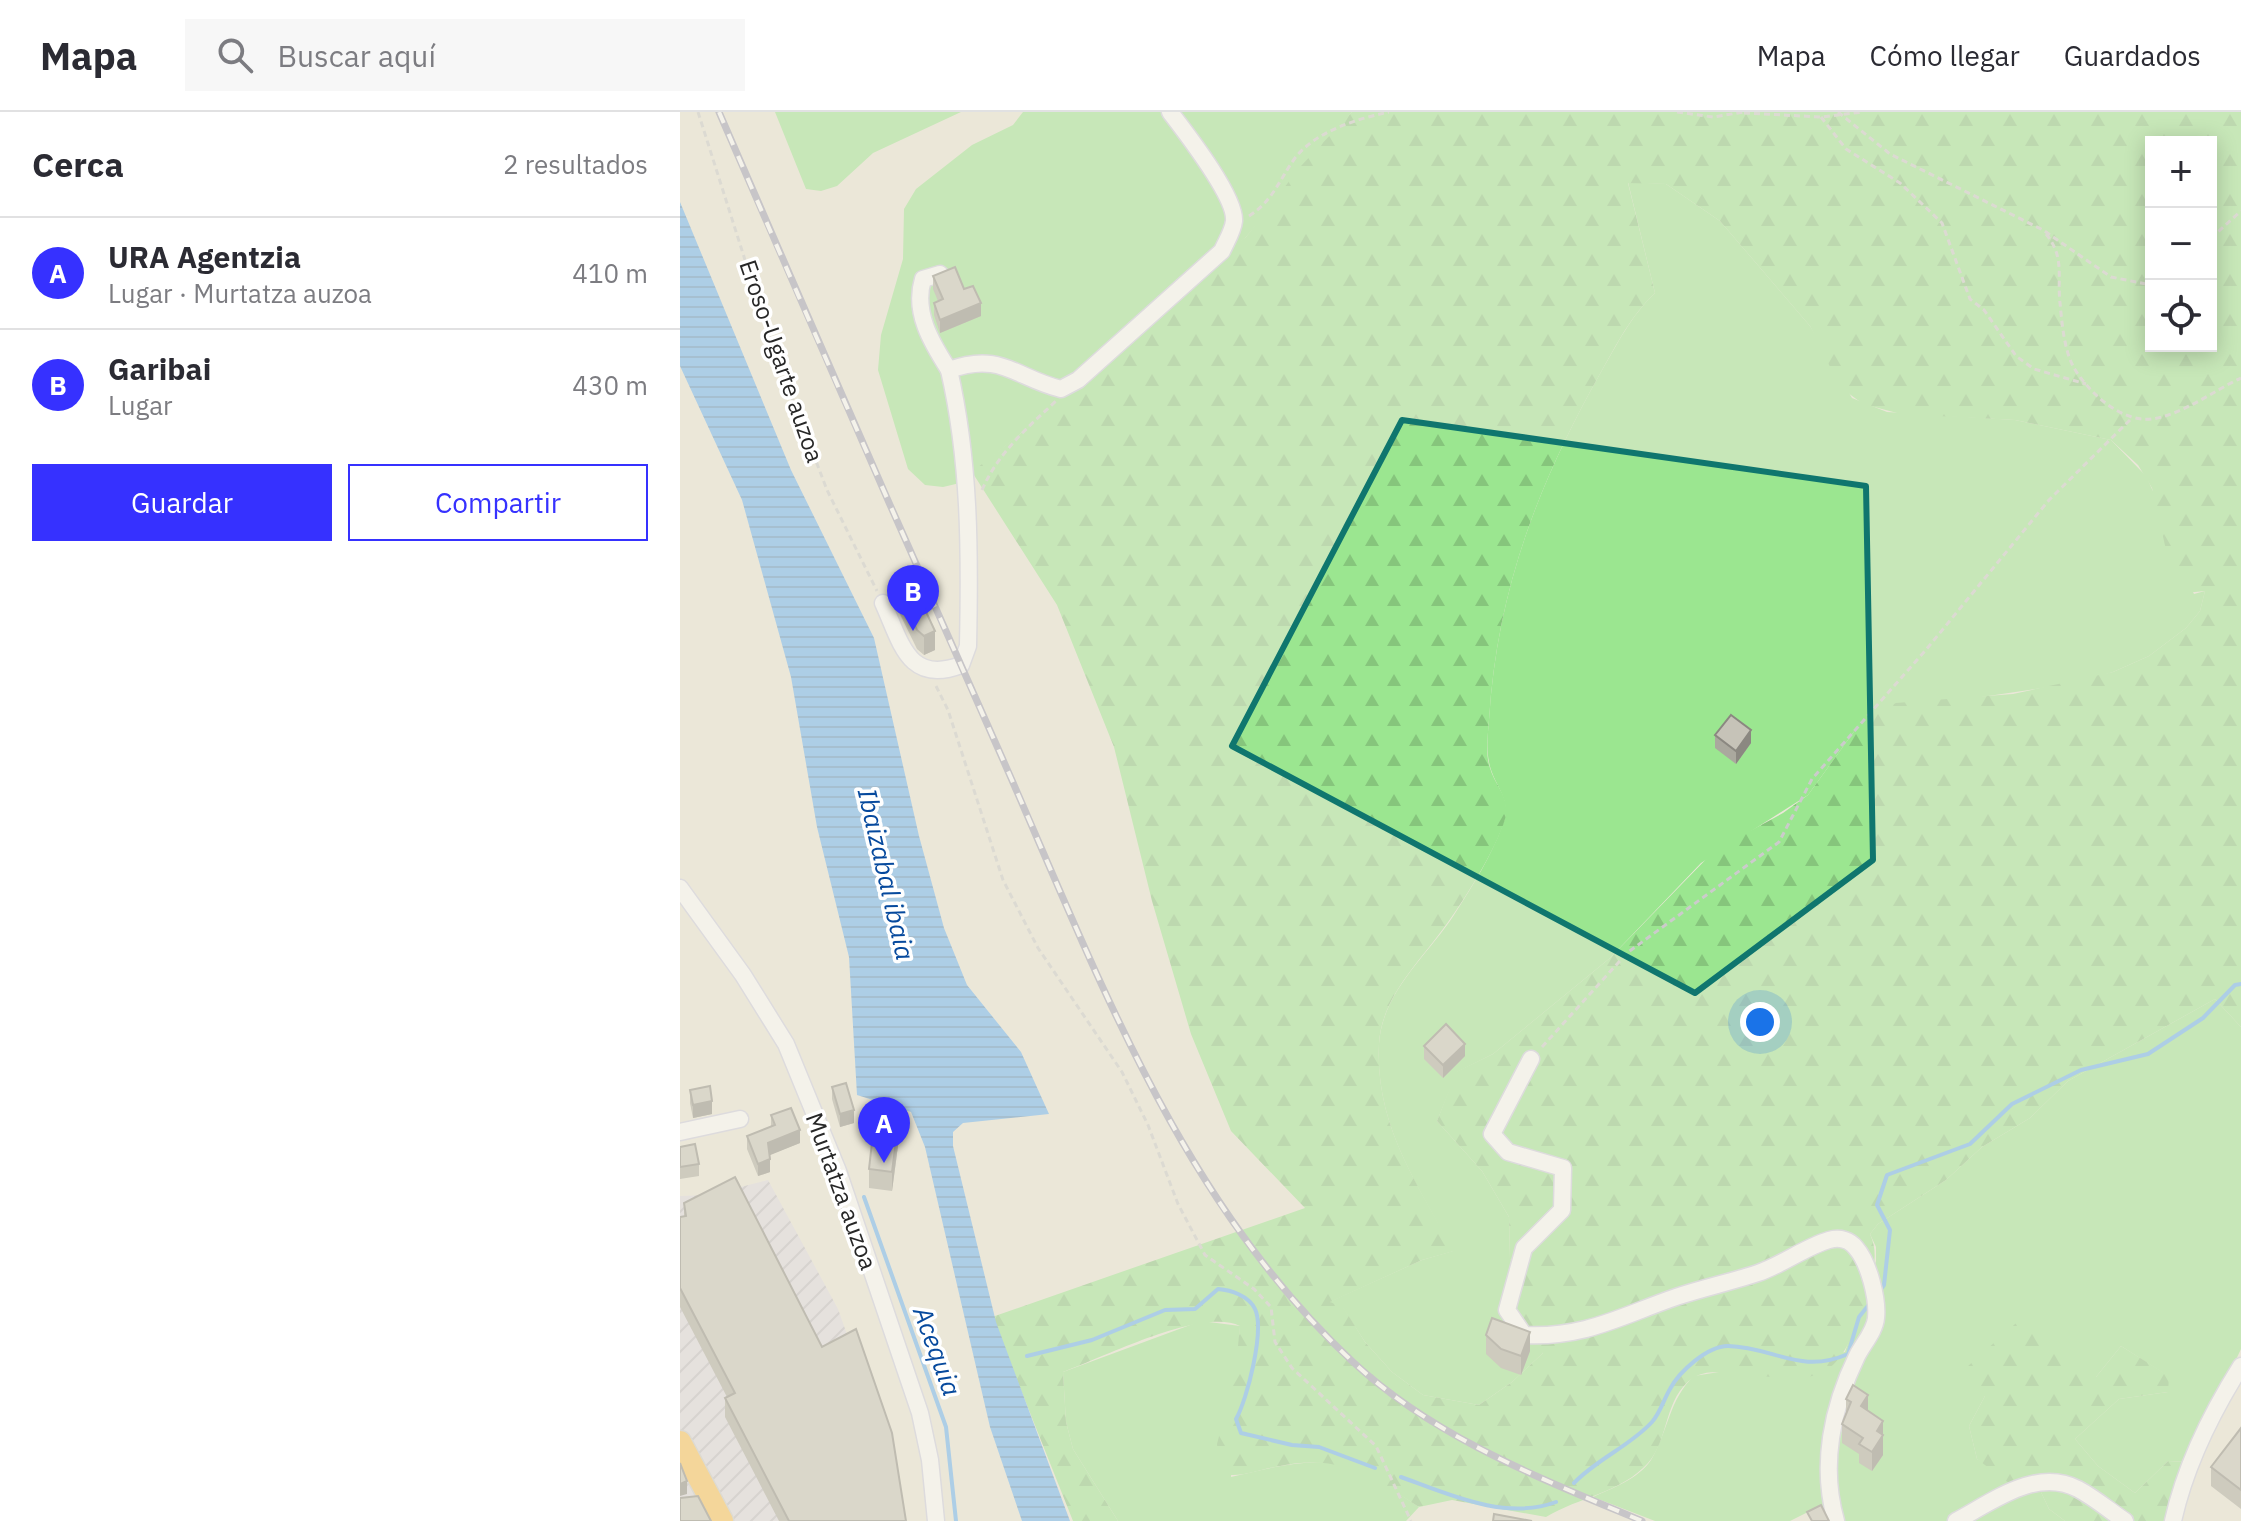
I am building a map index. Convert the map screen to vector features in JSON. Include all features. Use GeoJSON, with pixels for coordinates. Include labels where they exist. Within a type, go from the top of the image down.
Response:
{"type":"FeatureCollection","features":[{"type":"Feature","properties":{"kind":"highway"},"geometry":{"type":"LineString","coordinates":[[682,1452],[722,1521]]}},
{"type":"Feature","properties":{"kind":"street"},"geometry":{"type":"LineString","coordinates":[[949,370],[971,364],[1010,366],[1042,384],[1061,389],[1078,380],[1222,251],[1233,218],[1232,203],[1217,184],[1205,158],[1170,112]]}},
{"type":"Feature","properties":{"kind":"street"},"geometry":{"type":"LineString","coordinates":[[883,603],[908,656],[929,671],[961,665],[968,646],[969,501],[965,454],[949,370],[927,332],[920,309],[923,279],[940,274]]}},
{"type":"Feature","properties":{"kind":"street","name":"Murtatza auzoa"},"geometry":{"type":"LineString","coordinates":[[680,888],[743,975],[786,1044],[838,1171],[920,1413],[930,1460],[936,1521]]}},
{"type":"Feature","properties":{"kind":"street"},"geometry":{"type":"LineString","coordinates":[[1531,1059],[1492,1134],[1508,1152],[1563,1168],[1562,1210],[1524,1248],[1507,1310],[1524,1335],[1553,1336],[1615,1323],[1681,1295],[1757,1274],[1831,1239],[1846,1239],[1857,1249],[1871,1287],[1876,1319],[1856,1357],[1840,1401],[1826,1463],[1836,1521]]}},
{"type":"Feature","properties":{"kind":"street"},"geometry":{"type":"LineString","coordinates":[[680,1132],[740,1119]]}},
{"type":"Feature","properties":{"kind":"street"},"geometry":{"type":"LineString","coordinates":[[2173,1521],[2188,1471],[2225,1391],[2241,1366]]}},
{"type":"Feature","properties":{"kind":"street"},"geometry":{"type":"LineString","coordinates":[[1956,1521],[2018,1488],[2044,1482],[2076,1488],[2125,1521]]}},
{"type":"Feature","properties":{"kind":"path","name":"Eroso-Ugarte auzoa"},"geometry":{"type":"LineString","coordinates":[[698,112],[773,348],[827,490],[883,603]]}},
{"type":"Feature","properties":{"kind":"path"},"geometry":{"type":"LineString","coordinates":[[1233,218],[1247,217],[1265,206],[1296,157],[1324,135],[1357,119],[1389,112]]}},
{"type":"Feature","properties":{"kind":"path"},"geometry":{"type":"LineString","coordinates":[[1677,112],[1713,117],[1744,112],[1821,117],[1863,112]]}},
{"type":"Feature","properties":{"kind":"path"},"geometry":{"type":"LineString","coordinates":[[1839,114],[1890,154],[2043,230],[2111,277],[2145,284]]}},
{"type":"Feature","properties":{"kind":"path"},"geometry":{"type":"LineString","coordinates":[[1821,117],[1846,149],[1900,183],[1942,223],[1970,299],[1984,310],[2016,356],[2034,369],[2086,384]]}},
{"type":"Feature","properties":{"kind":"path"},"geometry":{"type":"LineString","coordinates":[[2217,233],[2241,211]]}},
{"type":"Feature","properties":{"kind":"path"},"geometry":{"type":"LineString","coordinates":[[2043,230],[2056,246],[2062,268],[2058,291],[2062,327],[2073,367],[2086,384],[2131,419],[2152,419],[2178,411],[2241,378]]}},
{"type":"Feature","properties":{"kind":"path"},"geometry":{"type":"LineString","coordinates":[[981,494],[994,465],[1020,434],[1061,397]]}},
{"type":"Feature","properties":{"kind":"path"},"geometry":{"type":"LineString","coordinates":[[1531,1059],[1627,953],[1779,842],[1812,779],[1925,651],[2049,500],[2131,419]]}},
{"type":"Feature","properties":{"kind":"path"},"geometry":{"type":"LineString","coordinates":[[929,671],[948,710],[1003,880],[1038,948],[1122,1072],[1148,1125],[1178,1204],[1205,1255],[1254,1289],[1271,1307],[1275,1342],[1292,1368],[1376,1446],[1411,1521]]}},
{"type":"Feature","properties":{"kind":"highlighted area"},"geometry":{"type":"Polygon","coordinates":[[[1402,420],[1866,486],[1873,860],[1695,993],[1232,746],[1402,420]]]}},
{"type":"Feature","properties":{"kind":"shaded area"},"geometry":{"type":"Polygon","coordinates":[[[768,1180],[838,1309],[892,1462],[901,1521],[680,1521],[680,1196],[710,1195],[768,1180]]]}},
{"type":"Feature","properties":{"kind":"green space"},"geometry":{"type":"Polygon","coordinates":[[[775,112],[961,112],[873,153],[837,186],[821,191],[806,189],[775,112]]]}},
{"type":"Feature","properties":{"kind":"green space"},"geometry":{"type":"Polygon","coordinates":[[[1023,112],[1352,112],[1246,237],[960,483],[943,487],[925,485],[908,469],[878,370],[881,335],[903,259],[904,209],[916,189],[972,145],[1013,125],[1023,112]]]}},
{"type":"Feature","properties":{"kind":"green space"},"geometry":{"type":"Polygon","coordinates":[[[1352,112],[2241,112],[2241,1027],[2215,999],[2068,1081],[2030,1118],[1982,1147],[1946,1180],[1878,1224],[1870,1234],[1875,1252],[1863,1305],[1853,1334],[1830,1368],[1799,1378],[1719,1372],[1693,1378],[1677,1396],[1660,1443],[1648,1463],[1613,1488],[1546,1517],[1452,1500],[1419,1507],[1368,1476],[1335,1465],[1298,1463],[1241,1475],[1220,1473],[1217,1444],[1235,1376],[1240,1326],[1223,1322],[1178,1328],[1063,1372],[1066,1422],[1073,1449],[1118,1521],[1073,1521],[992,1317],[1305,1208],[1231,1131],[1191,1034],[1152,901],[1114,747],[1057,605],[972,472],[1020,434],[1200,270],[1246,237],[1301,166],[1352,112]],[[1628,183],[1655,293],[1625,330],[1578,414],[1540,497],[1511,582],[1494,672],[1487,744],[1490,768],[1506,805],[1505,819],[1478,876],[1451,918],[1402,982],[1381,1028],[1380,1073],[1391,1127],[1413,1177],[1454,1251],[1422,1260],[1330,1302],[1343,1307],[1365,1342],[1392,1372],[1423,1395],[1479,1405],[1512,1382],[1543,1353],[1514,1325],[1520,1265],[1510,1259],[1509,1217],[1482,1171],[1437,1121],[1456,1072],[1493,1054],[1610,958],[1715,850],[1783,813],[1808,795],[1858,726],[1872,713],[1896,703],[2013,694],[2113,672],[2149,656],[2186,628],[2200,611],[2205,591],[2185,593],[2174,585],[2152,488],[2138,465],[2111,440],[2015,420],[1901,414],[1863,404],[1840,387],[1810,326],[1720,221],[1666,184],[1628,183]]]}},
{"type":"Feature","properties":{"kind":"green space"},"geometry":{"type":"Polygon","coordinates":[[[1628,182],[1666,184],[1720,221],[1810,326],[1852,398],[1887,412],[2015,420],[2111,440],[2146,476],[2157,500],[2165,538],[2194,594],[2205,591],[2200,611],[2186,628],[2149,656],[2113,672],[2076,683],[1961,700],[1858,726],[1808,795],[1701,863],[1610,958],[1493,1054],[1457,1072],[1437,1121],[1482,1171],[1509,1217],[1510,1259],[1520,1265],[1543,1353],[1512,1382],[1479,1405],[1423,1395],[1392,1372],[1365,1342],[1343,1308],[1329,1302],[1422,1260],[1453,1251],[1413,1177],[1391,1127],[1380,1073],[1382,1025],[1397,991],[1475,882],[1503,824],[1506,807],[1491,770],[1488,741],[1494,672],[1511,582],[1540,497],[1578,414],[1625,331],[1655,293],[1628,182]]]}},
{"type":"Feature","properties":{"kind":"green space"},"geometry":{"type":"Polygon","coordinates":[[[2215,999],[2241,1027],[2241,1349],[2187,1462],[2168,1461],[2135,1493],[2098,1466],[2075,1439],[2119,1399],[2168,1392],[2168,1376],[2121,1346],[2096,1377],[1985,1396],[1969,1426],[1977,1459],[2040,1490],[2049,1509],[2065,1521],[1827,1521],[1814,1509],[1790,1521],[1655,1521],[1593,1497],[1625,1482],[1646,1467],[1657,1449],[1679,1395],[1694,1376],[1845,1352],[1876,1261],[1876,1247],[1870,1234],[1878,1224],[1946,1180],[1982,1147],[2030,1118],[2068,1081],[2215,999]]]}},
{"type":"Feature","properties":{"kind":"green space"},"geometry":{"type":"Polygon","coordinates":[[[2024,1316],[2096,1377],[2121,1346],[2169,1376],[2168,1392],[2119,1399],[2075,1439],[2098,1466],[2135,1493],[2168,1461],[2187,1462],[2170,1521],[2065,1521],[2049,1509],[2040,1490],[2009,1483],[1977,1459],[1969,1426],[1985,1396],[1967,1367],[2024,1316]]]}},
{"type":"Feature","properties":{"kind":"green space"},"geometry":{"type":"Polygon","coordinates":[[[1201,1321],[1240,1326],[1231,1477],[1312,1462],[1345,1465],[1375,1478],[1419,1507],[1406,1521],[1118,1521],[1073,1449],[1066,1422],[1063,1372],[1201,1321]]]}},
{"type":"Feature","properties":{"kind":"water","name":"Ibaizabal ibaia"},"geometry":{"type":"Polygon","coordinates":[[[680,202],[791,470],[874,638],[919,836],[944,928],[967,985],[1021,1052],[1049,1114],[963,1123],[953,1132],[953,1146],[996,1322],[1070,1521],[1022,1521],[990,1427],[925,1147],[911,1112],[857,1095],[849,957],[817,827],[791,677],[742,500],[680,366],[680,202]]]}},
{"type":"Feature","properties":{"kind":"building"},"geometry":{"type":"Polygon","coordinates":[[[955,267],[964,289],[973,286],[981,303],[940,320],[934,303],[943,299],[933,276],[955,267]]]}},
{"type":"Feature","properties":{"kind":"building"},"geometry":{"type":"Polygon","coordinates":[[[912,582],[935,631],[924,636],[917,630],[897,589],[912,582]]]}},
{"type":"Feature","properties":{"kind":"building"},"geometry":{"type":"Polygon","coordinates":[[[1731,715],[1751,730],[1736,751],[1715,735],[1731,715]]]}},
{"type":"Feature","properties":{"kind":"building"},"geometry":{"type":"Polygon","coordinates":[[[1446,1024],[1465,1044],[1443,1065],[1424,1046],[1446,1024]]]}},
{"type":"Feature","properties":{"kind":"building"},"geometry":{"type":"Polygon","coordinates":[[[846,1083],[854,1110],[840,1114],[832,1087],[846,1083]]]}},
{"type":"Feature","properties":{"kind":"building"},"geometry":{"type":"Polygon","coordinates":[[[710,1086],[712,1101],[693,1105],[690,1090],[710,1086]]]}},
{"type":"Feature","properties":{"kind":"building"},"geometry":{"type":"Polygon","coordinates":[[[791,1108],[800,1130],[768,1143],[770,1159],[758,1164],[747,1136],[775,1125],[771,1115],[791,1108]]]}},
{"type":"Feature","properties":{"kind":"building"},"geometry":{"type":"Polygon","coordinates":[[[875,1116],[899,1118],[892,1172],[869,1169],[875,1116]]]}},
{"type":"Feature","properties":{"kind":"building"},"geometry":{"type":"Polygon","coordinates":[[[695,1144],[699,1164],[680,1167],[680,1147],[695,1144]]]}},
{"type":"Feature","properties":{"kind":"building"},"geometry":{"type":"Polygon","coordinates":[[[735,1177],[822,1347],[856,1329],[892,1433],[906,1521],[789,1521],[725,1398],[735,1393],[680,1288],[680,1217],[686,1216],[684,1203],[735,1177]]]}},
{"type":"Feature","properties":{"kind":"building"},"geometry":{"type":"Polygon","coordinates":[[[1492,1318],[1530,1332],[1521,1356],[1501,1349],[1486,1335],[1492,1318]]]}},
{"type":"Feature","properties":{"kind":"building"},"geometry":{"type":"Polygon","coordinates":[[[1853,1385],[1868,1395],[1861,1406],[1883,1421],[1877,1431],[1883,1435],[1872,1452],[1859,1444],[1863,1438],[1842,1424],[1851,1402],[1846,1399],[1853,1385]]]}},
{"type":"Feature","properties":{"kind":"building"},"geometry":{"type":"Polygon","coordinates":[[[2241,1428],[2241,1490],[2211,1467],[2241,1428]]]}},
{"type":"Feature","properties":{"kind":"building"},"geometry":{"type":"Polygon","coordinates":[[[680,1463],[687,1481],[680,1484],[680,1463]]]}},
{"type":"Feature","properties":{"kind":"building"},"geometry":{"type":"Polygon","coordinates":[[[698,1496],[711,1521],[680,1521],[680,1498],[698,1496]]]}},
{"type":"Feature","properties":{"kind":"building"},"geometry":{"type":"Polygon","coordinates":[[[1821,1505],[1829,1521],[1812,1521],[1807,1512],[1821,1505]]]}},
{"type":"Feature","properties":{"kind":"building"},"geometry":{"type":"Polygon","coordinates":[[[1494,1514],[1532,1521],[1493,1521],[1494,1514]]]}},
{"type":"Feature","properties":{"kind":"waterway"},"geometry":{"type":"LineString","coordinates":[[1879,1292],[1884,1285],[1890,1230],[1877,1205],[1887,1175],[1970,1144],[2012,1104],[2081,1070],[2148,1054],[2203,1018],[2235,985],[2241,984]]}},
{"type":"Feature","properties":{"kind":"waterway","name":"Acequia"},"geometry":{"type":"LineString","coordinates":[[864,1197],[946,1427],[956,1521]]}},
{"type":"Feature","properties":{"kind":"waterway"},"geometry":{"type":"LineString","coordinates":[[1027,1356],[1092,1340],[1165,1310],[1195,1309],[1218,1289],[1234,1292],[1252,1304],[1258,1319],[1253,1365],[1236,1419],[1241,1433],[1292,1445],[1319,1447],[1375,1468]]}},
{"type":"Feature","properties":{"kind":"waterway"},"geometry":{"type":"LineString","coordinates":[[1574,1483],[1652,1422],[1674,1382],[1711,1350],[1728,1346],[1744,1347],[1801,1361],[1831,1360],[1848,1354],[1859,1317],[1871,1302]]}},
{"type":"Feature","properties":{"kind":"waterway"},"geometry":{"type":"LineString","coordinates":[[1401,1477],[1497,1507],[1537,1507],[1556,1502]]}},
{"type":"Feature","properties":{"kind":"railway"},"geometry":{"type":"LineString","coordinates":[[719,112],[1107,996],[1189,1154],[1237,1228],[1291,1298],[1353,1362],[1418,1413],[1527,1472],[1642,1521]]}},
{"type":"Feature","properties":{"kind":"place","name":"Garibai"},"geometry":{"type":"Point","coordinates":[913,631]}},
{"type":"Feature","properties":{"kind":"place","name":"URA Agentzia"},"geometry":{"type":"Point","coordinates":[884,1163]}}]}
